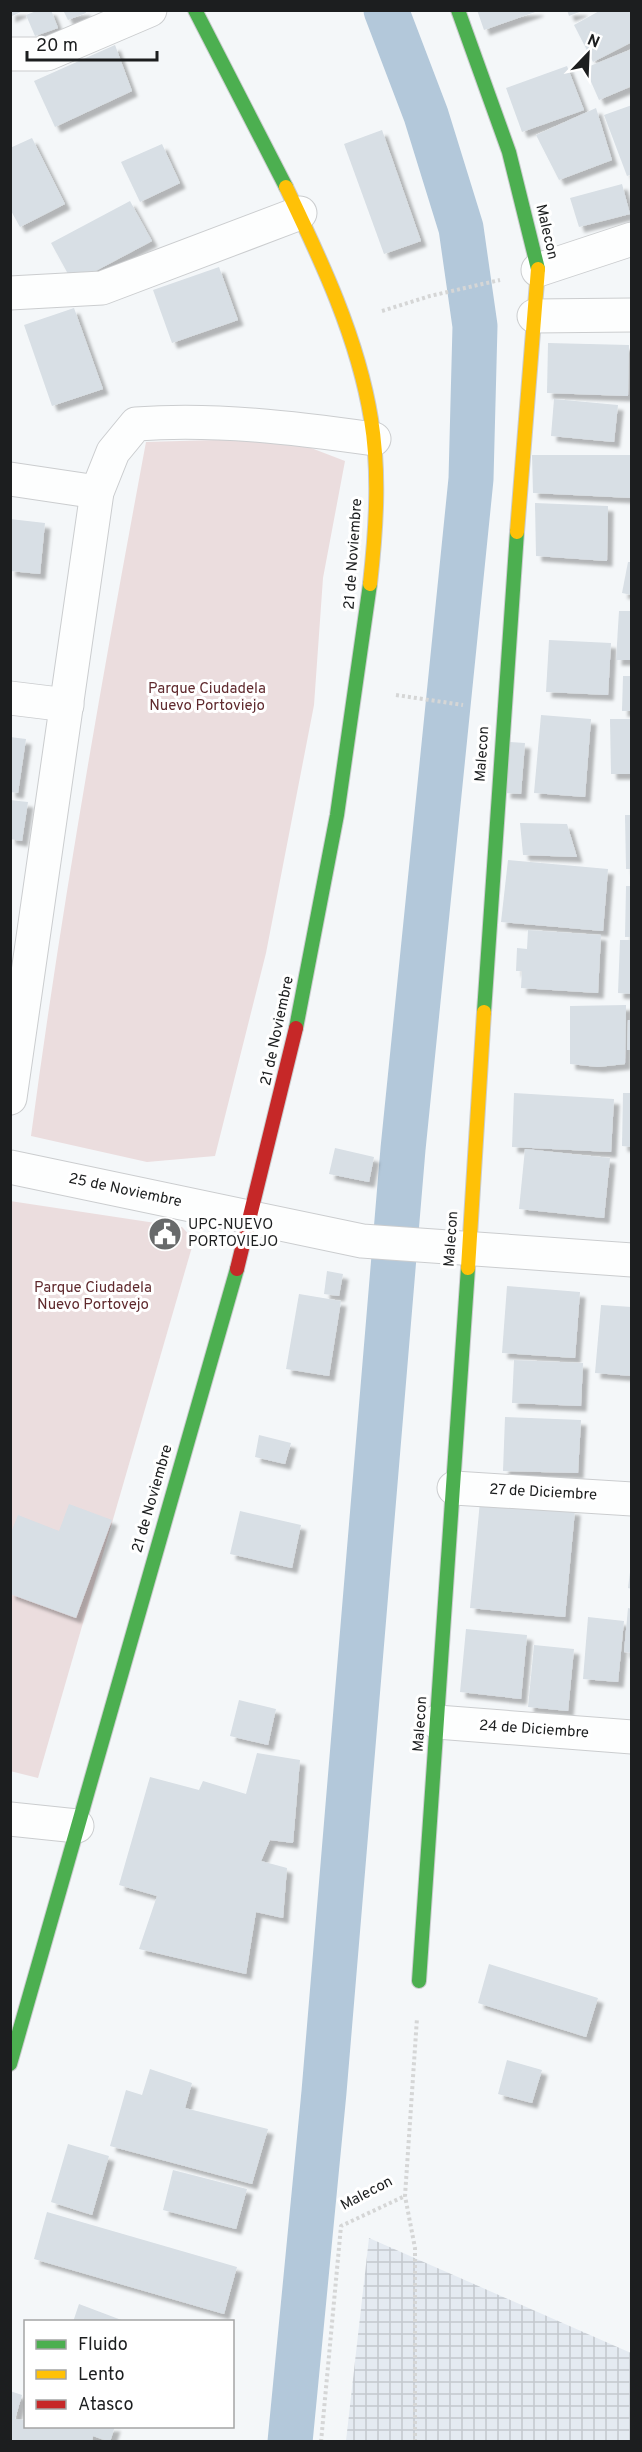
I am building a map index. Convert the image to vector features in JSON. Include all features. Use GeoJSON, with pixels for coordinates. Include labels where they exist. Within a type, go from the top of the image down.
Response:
{"type":"FeatureCollection","features":[{"type":"Feature","properties":{"kind":"street"},"geometry":{"type":"LineString","coordinates":[[10,54],[47,54],[150,10]]}},
{"type":"Feature","properties":{"kind":"street","name":"21 de Noviembre"},"geometry":{"type":"LineString","coordinates":[[10,2064],[251,1218],[280,1103],[335,838],[369,595],[376,509],[374,439],[364,384],[345,322],[300,213],[195,10]]}},
{"type":"Feature","properties":{"kind":"street","name":"Malecon"},"geometry":{"type":"LineString","coordinates":[[419,1981],[454,1488],[502,717],[538,270],[509,152],[458,10]]}},
{"type":"Feature","properties":{"kind":"street"},"geometry":{"type":"LineString","coordinates":[[10,293],[102,288],[300,213]]}},
{"type":"Feature","properties":{"kind":"street"},"geometry":{"type":"LineString","coordinates":[[538,270],[632,239]]}},
{"type":"Feature","properties":{"kind":"street"},"geometry":{"type":"LineString","coordinates":[[534,316],[632,315]]}},
{"type":"Feature","properties":{"kind":"street"},"geometry":{"type":"LineString","coordinates":[[10,1098],[22,924],[67,705],[96,492],[113,452],[136,424],[177,421],[296,428],[374,439]]}},
{"type":"Feature","properties":{"kind":"street"},"geometry":{"type":"LineString","coordinates":[[10,479],[96,492]]}},
{"type":"Feature","properties":{"kind":"street"},"geometry":{"type":"LineString","coordinates":[[10,698],[67,705]]}},
{"type":"Feature","properties":{"kind":"street","name":"25 de Noviembre"},"geometry":{"type":"LineString","coordinates":[[10,1167],[362,1241],[632,1260]]}},
{"type":"Feature","properties":{"kind":"street","name":"27 de Diciembre"},"geometry":{"type":"LineString","coordinates":[[454,1488],[632,1498]]}},
{"type":"Feature","properties":{"kind":"street","name":"24 de Diciembre"},"geometry":{"type":"LineString","coordinates":[[437,1722],[632,1737]]}},
{"type":"Feature","properties":{"kind":"street"},"geometry":{"type":"LineString","coordinates":[[10,1819],[77,1826]]}},
{"type":"Feature","properties":{"kind":"path"},"geometry":{"type":"LineString","coordinates":[[345,322],[430,296],[486,284]]}},
{"type":"Feature","properties":{"kind":"path"},"geometry":{"type":"LineString","coordinates":[[404,695],[463,705]]}},
{"type":"Feature","properties":{"kind":"path","name":"Malecon"},"geometry":{"type":"LineString","coordinates":[[321,2442],[341,2226],[405,2196],[419,1981]]}},
{"type":"Feature","properties":{"kind":"path"},"geometry":{"type":"LineString","coordinates":[[405,2196],[415,2248],[415,2442]]}},
{"type":"Feature","properties":{"kind":"shaded area"},"geometry":{"type":"Polygon","coordinates":[[[369,2238],[631,2353],[631,2441],[346,2441],[369,2238]]]}},
{"type":"Feature","properties":{"kind":"green space","name":"Parque Ciudadela Nuevo Portoviejo"},"geometry":{"type":"Polygon","coordinates":[[[285,438],[345,461],[323,578],[314,705],[266,953],[215,1156],[147,1162],[31,1136],[84,788],[146,442],[285,438]]]}},
{"type":"Feature","properties":{"kind":"green space","name":"Parque Ciudadela Nuevo Portovejo"},"geometry":{"type":"Polygon","coordinates":[[[10,1201],[182,1227],[194,1240],[38,1778],[10,1771],[10,1201]]]}},
{"type":"Feature","properties":{"kind":"building"},"geometry":{"type":"Polygon","coordinates":[[[10,10],[25,10],[10,17],[10,10]]]}},
{"type":"Feature","properties":{"kind":"building"},"geometry":{"type":"Polygon","coordinates":[[[39,10],[51,10],[58,28],[35,36],[26,15],[39,10]]]}},
{"type":"Feature","properties":{"kind":"building"},"geometry":{"type":"Polygon","coordinates":[[[63,10],[85,10],[86,13],[68,20],[63,10]]]}},
{"type":"Feature","properties":{"kind":"building"},"geometry":{"type":"Polygon","coordinates":[[[477,10],[538,10],[538,11],[484,30],[477,10]]]}},
{"type":"Feature","properties":{"kind":"building"},"geometry":{"type":"Polygon","coordinates":[[[567,10],[582,10],[582,11],[569,16],[567,10]]]}},
{"type":"Feature","properties":{"kind":"building"},"geometry":{"type":"Polygon","coordinates":[[[601,10],[632,10],[632,42],[593,62],[574,25],[601,10]]]}},
{"type":"Feature","properties":{"kind":"building"},"geometry":{"type":"Polygon","coordinates":[[[115,45],[132,91],[55,127],[34,81],[115,45]]]}},
{"type":"Feature","properties":{"kind":"building"},"geometry":{"type":"Polygon","coordinates":[[[632,49],[632,86],[599,100],[585,68],[632,49]]]}},
{"type":"Feature","properties":{"kind":"building"},"geometry":{"type":"Polygon","coordinates":[[[567,66],[584,110],[522,132],[506,88],[567,66]]]}},
{"type":"Feature","properties":{"kind":"building"},"geometry":{"type":"Polygon","coordinates":[[[632,105],[632,174],[627,176],[604,115],[632,105]]]}},
{"type":"Feature","properties":{"kind":"building"},"geometry":{"type":"Polygon","coordinates":[[[596,108],[612,160],[559,180],[536,135],[596,108]]]}},
{"type":"Feature","properties":{"kind":"building"},"geometry":{"type":"Polygon","coordinates":[[[382,130],[421,241],[384,254],[344,144],[382,130]]]}},
{"type":"Feature","properties":{"kind":"building"},"geometry":{"type":"Polygon","coordinates":[[[32,138],[65,204],[20,227],[10,209],[10,148],[32,138]]]}},
{"type":"Feature","properties":{"kind":"building"},"geometry":{"type":"Polygon","coordinates":[[[162,144],[180,183],[140,202],[121,162],[162,144]]]}},
{"type":"Feature","properties":{"kind":"building"},"geometry":{"type":"Polygon","coordinates":[[[622,184],[630,214],[579,227],[570,198],[622,184]]]}},
{"type":"Feature","properties":{"kind":"building"},"geometry":{"type":"Polygon","coordinates":[[[130,201],[152,241],[73,283],[51,243],[130,201]]]}},
{"type":"Feature","properties":{"kind":"building"},"geometry":{"type":"Polygon","coordinates":[[[219,267],[238,320],[172,343],[153,290],[219,267]]]}},
{"type":"Feature","properties":{"kind":"building"},"geometry":{"type":"Polygon","coordinates":[[[74,308],[103,389],[52,406],[24,325],[74,308]]]}},
{"type":"Feature","properties":{"kind":"building"},"geometry":{"type":"Polygon","coordinates":[[[548,343],[629,345],[628,396],[547,393],[548,343]]]}},
{"type":"Feature","properties":{"kind":"building"},"geometry":{"type":"Polygon","coordinates":[[[554,399],[618,405],[614,442],[551,436],[554,399]]]}},
{"type":"Feature","properties":{"kind":"building"},"geometry":{"type":"Polygon","coordinates":[[[532,455],[632,455],[632,498],[533,493],[532,455]]]}},
{"type":"Feature","properties":{"kind":"building"},"geometry":{"type":"Polygon","coordinates":[[[535,503],[608,506],[607,561],[536,556],[535,503]]]}},
{"type":"Feature","properties":{"kind":"building"},"geometry":{"type":"Polygon","coordinates":[[[10,519],[45,523],[40,574],[10,571],[10,519]]]}},
{"type":"Feature","properties":{"kind":"building"},"geometry":{"type":"Polygon","coordinates":[[[628,562],[632,562],[632,595],[622,593],[628,562]]]}},
{"type":"Feature","properties":{"kind":"building"},"geometry":{"type":"Polygon","coordinates":[[[619,611],[632,611],[632,660],[616,660],[619,611]]]}},
{"type":"Feature","properties":{"kind":"building"},"geometry":{"type":"Polygon","coordinates":[[[549,640],[611,643],[608,695],[546,692],[549,640]]]}},
{"type":"Feature","properties":{"kind":"building"},"geometry":{"type":"Polygon","coordinates":[[[623,676],[632,676],[632,711],[622,711],[623,676]]]}},
{"type":"Feature","properties":{"kind":"building"},"geometry":{"type":"Polygon","coordinates":[[[541,715],[591,719],[585,797],[534,793],[541,715]]]}},
{"type":"Feature","properties":{"kind":"building"},"geometry":{"type":"Polygon","coordinates":[[[610,719],[632,719],[632,774],[611,774],[610,719]]]}},
{"type":"Feature","properties":{"kind":"building"},"geometry":{"type":"Polygon","coordinates":[[[10,737],[26,739],[18,793],[10,792],[10,737]]]}},
{"type":"Feature","properties":{"kind":"building"},"geometry":{"type":"Polygon","coordinates":[[[510,742],[525,743],[521,794],[505,793],[510,742]]]}},
{"type":"Feature","properties":{"kind":"building"},"geometry":{"type":"Polygon","coordinates":[[[10,800],[28,802],[22,841],[10,839],[10,800]]]}},
{"type":"Feature","properties":{"kind":"building"},"geometry":{"type":"Polygon","coordinates":[[[625,815],[632,815],[632,869],[626,869],[625,815]]]}},
{"type":"Feature","properties":{"kind":"building"},"geometry":{"type":"Polygon","coordinates":[[[520,823],[567,824],[577,857],[523,855],[520,823]]]}},
{"type":"Feature","properties":{"kind":"building"},"geometry":{"type":"Polygon","coordinates":[[[508,860],[608,869],[603,931],[501,922],[508,860]]]}},
{"type":"Feature","properties":{"kind":"building"},"geometry":{"type":"Polygon","coordinates":[[[626,886],[632,886],[632,937],[625,937],[626,886]]]}},
{"type":"Feature","properties":{"kind":"building"},"geometry":{"type":"Polygon","coordinates":[[[528,930],[601,935],[598,993],[521,988],[522,971],[516,971],[517,948],[527,949],[528,930]]]}},
{"type":"Feature","properties":{"kind":"building"},"geometry":{"type":"Polygon","coordinates":[[[620,940],[632,940],[632,994],[618,993],[620,940]]]}},
{"type":"Feature","properties":{"kind":"building"},"geometry":{"type":"Polygon","coordinates":[[[626,1005],[625,1064],[598,1067],[570,1064],[570,1006],[626,1005]]]}},
{"type":"Feature","properties":{"kind":"building"},"geometry":{"type":"Polygon","coordinates":[[[628,1020],[632,1020],[632,1050],[627,1050],[628,1020]]]}},
{"type":"Feature","properties":{"kind":"building"},"geometry":{"type":"Polygon","coordinates":[[[514,1093],[614,1099],[611,1152],[512,1147],[514,1093]]]}},
{"type":"Feature","properties":{"kind":"building"},"geometry":{"type":"Polygon","coordinates":[[[623,1093],[632,1093],[632,1147],[622,1146],[623,1093]]]}},
{"type":"Feature","properties":{"kind":"building"},"geometry":{"type":"Polygon","coordinates":[[[335,1148],[374,1157],[369,1182],[329,1174],[335,1148]]]}},
{"type":"Feature","properties":{"kind":"building"},"geometry":{"type":"Polygon","coordinates":[[[525,1149],[610,1158],[604,1218],[519,1209],[525,1149]]]}},
{"type":"Feature","properties":{"kind":"building"},"geometry":{"type":"Polygon","coordinates":[[[327,1271],[343,1274],[339,1296],[324,1294],[327,1271]]]}},
{"type":"Feature","properties":{"kind":"building"},"geometry":{"type":"Polygon","coordinates":[[[507,1286],[580,1292],[575,1358],[502,1353],[507,1286]]]}},
{"type":"Feature","properties":{"kind":"building"},"geometry":{"type":"Polygon","coordinates":[[[299,1294],[341,1301],[329,1376],[286,1369],[299,1294]]]}},
{"type":"Feature","properties":{"kind":"building"},"geometry":{"type":"Polygon","coordinates":[[[601,1305],[632,1307],[632,1376],[595,1373],[601,1305]]]}},
{"type":"Feature","properties":{"kind":"building"},"geometry":{"type":"Polygon","coordinates":[[[514,1360],[583,1363],[581,1406],[512,1403],[514,1360]]]}},
{"type":"Feature","properties":{"kind":"building"},"geometry":{"type":"Polygon","coordinates":[[[505,1417],[581,1420],[578,1473],[503,1471],[505,1417]]]}},
{"type":"Feature","properties":{"kind":"building"},"geometry":{"type":"Polygon","coordinates":[[[259,1435],[291,1443],[285,1464],[255,1457],[259,1435]]]}},
{"type":"Feature","properties":{"kind":"building"},"geometry":{"type":"Polygon","coordinates":[[[480,1501],[575,1510],[565,1617],[470,1608],[480,1501]]]}},
{"type":"Feature","properties":{"kind":"building"},"geometry":{"type":"Polygon","coordinates":[[[69,1504],[112,1520],[76,1618],[10,1594],[10,1535],[18,1515],[59,1531],[69,1504]]]}},
{"type":"Feature","properties":{"kind":"building"},"geometry":{"type":"Polygon","coordinates":[[[240,1511],[301,1525],[292,1568],[230,1554],[240,1511]]]}},
{"type":"Feature","properties":{"kind":"building"},"geometry":{"type":"Polygon","coordinates":[[[630,1572],[632,1572],[632,1589],[628,1588],[630,1572]]]}},
{"type":"Feature","properties":{"kind":"building"},"geometry":{"type":"Polygon","coordinates":[[[628,1608],[632,1609],[632,1653],[624,1652],[628,1608]]]}},
{"type":"Feature","properties":{"kind":"building"},"geometry":{"type":"Polygon","coordinates":[[[588,1617],[624,1621],[618,1682],[583,1679],[588,1617]]]}},
{"type":"Feature","properties":{"kind":"building"},"geometry":{"type":"Polygon","coordinates":[[[466,1629],[527,1635],[521,1699],[460,1692],[466,1629]]]}},
{"type":"Feature","properties":{"kind":"building"},"geometry":{"type":"Polygon","coordinates":[[[534,1645],[574,1649],[568,1711],[528,1707],[534,1645]]]}},
{"type":"Feature","properties":{"kind":"building"},"geometry":{"type":"Polygon","coordinates":[[[239,1700],[276,1709],[268,1745],[230,1736],[239,1700]]]}},
{"type":"Feature","properties":{"kind":"building"},"geometry":{"type":"Polygon","coordinates":[[[257,1753],[300,1760],[293,1843],[270,1840],[261,1861],[287,1868],[283,1918],[256,1912],[246,1974],[139,1949],[157,1896],[119,1885],[150,1777],[199,1790],[203,1781],[246,1794],[257,1753]]]}},
{"type":"Feature","properties":{"kind":"building"},"geometry":{"type":"Polygon","coordinates":[[[489,1964],[598,1998],[586,2037],[478,2003],[489,1964]]]}},
{"type":"Feature","properties":{"kind":"building"},"geometry":{"type":"Polygon","coordinates":[[[507,2060],[542,2070],[532,2103],[498,2094],[507,2060]]]}},
{"type":"Feature","properties":{"kind":"building"},"geometry":{"type":"Polygon","coordinates":[[[150,2069],[192,2083],[185,2108],[268,2129],[252,2184],[110,2146],[126,2090],[142,2095],[150,2069]]]}},
{"type":"Feature","properties":{"kind":"building"},"geometry":{"type":"Polygon","coordinates":[[[68,2144],[109,2156],[92,2215],[51,2202],[68,2144]]]}},
{"type":"Feature","properties":{"kind":"building"},"geometry":{"type":"Polygon","coordinates":[[[173,2170],[247,2189],[236,2229],[163,2210],[173,2170]]]}},
{"type":"Feature","properties":{"kind":"building"},"geometry":{"type":"Polygon","coordinates":[[[47,2212],[237,2267],[224,2314],[34,2259],[47,2212]]]}},
{"type":"Feature","properties":{"kind":"building"},"geometry":{"type":"Polygon","coordinates":[[[79,2304],[121,2320],[74,2320],[79,2304]]]}},
{"type":"Feature","properties":{"kind":"building"},"geometry":{"type":"Polygon","coordinates":[[[10,2391],[22,2395],[15,2419],[24,2420],[24,2428],[114,2428],[110,2442],[93,2436],[92,2442],[10,2442],[10,2391]]]}},
{"type":"Feature","properties":{"kind":"waterway"},"geometry":{"type":"LineString","coordinates":[[290,2442],[324,2092],[403,1149],[471,479],[475,326],[461,228],[426,115],[386,10]]}},
{"type":"Feature","properties":{"kind":"traffic: fast"},"geometry":{"type":"LineString","coordinates":[[195,10],[286,187]]}},
{"type":"Feature","properties":{"kind":"traffic: fast"},"geometry":{"type":"LineString","coordinates":[[458,10],[509,152],[538,269]]}},
{"type":"Feature","properties":{"kind":"traffic: fast"},"geometry":{"type":"LineString","coordinates":[[484,1012],[517,532]]}},
{"type":"Feature","properties":{"kind":"traffic: fast"},"geometry":{"type":"LineString","coordinates":[[296,1028],[337,815],[370,584]]}},
{"type":"Feature","properties":{"kind":"traffic: fast"},"geometry":{"type":"LineString","coordinates":[[419,1981],[468,1268]]}},
{"type":"Feature","properties":{"kind":"traffic: fast"},"geometry":{"type":"LineString","coordinates":[[10,2064],[237,1269]]}},
{"type":"Feature","properties":{"kind":"traffic: slow"},"geometry":{"type":"LineString","coordinates":[[286,187],[337,300],[365,389],[374,439],[376,481],[370,584]]}},
{"type":"Feature","properties":{"kind":"traffic: slow"},"geometry":{"type":"LineString","coordinates":[[517,532],[538,269]]}},
{"type":"Feature","properties":{"kind":"traffic: slow"},"geometry":{"type":"LineString","coordinates":[[468,1268],[484,1012]]}},
{"type":"Feature","properties":{"kind":"traffic: jam"},"geometry":{"type":"LineString","coordinates":[[237,1269],[296,1028]]}},
{"type":"Feature","properties":{"kind":"place","name":"UPC-NUEVO PORTOVIEJO"},"geometry":{"type":"Point","coordinates":[165,1234]}}]}
